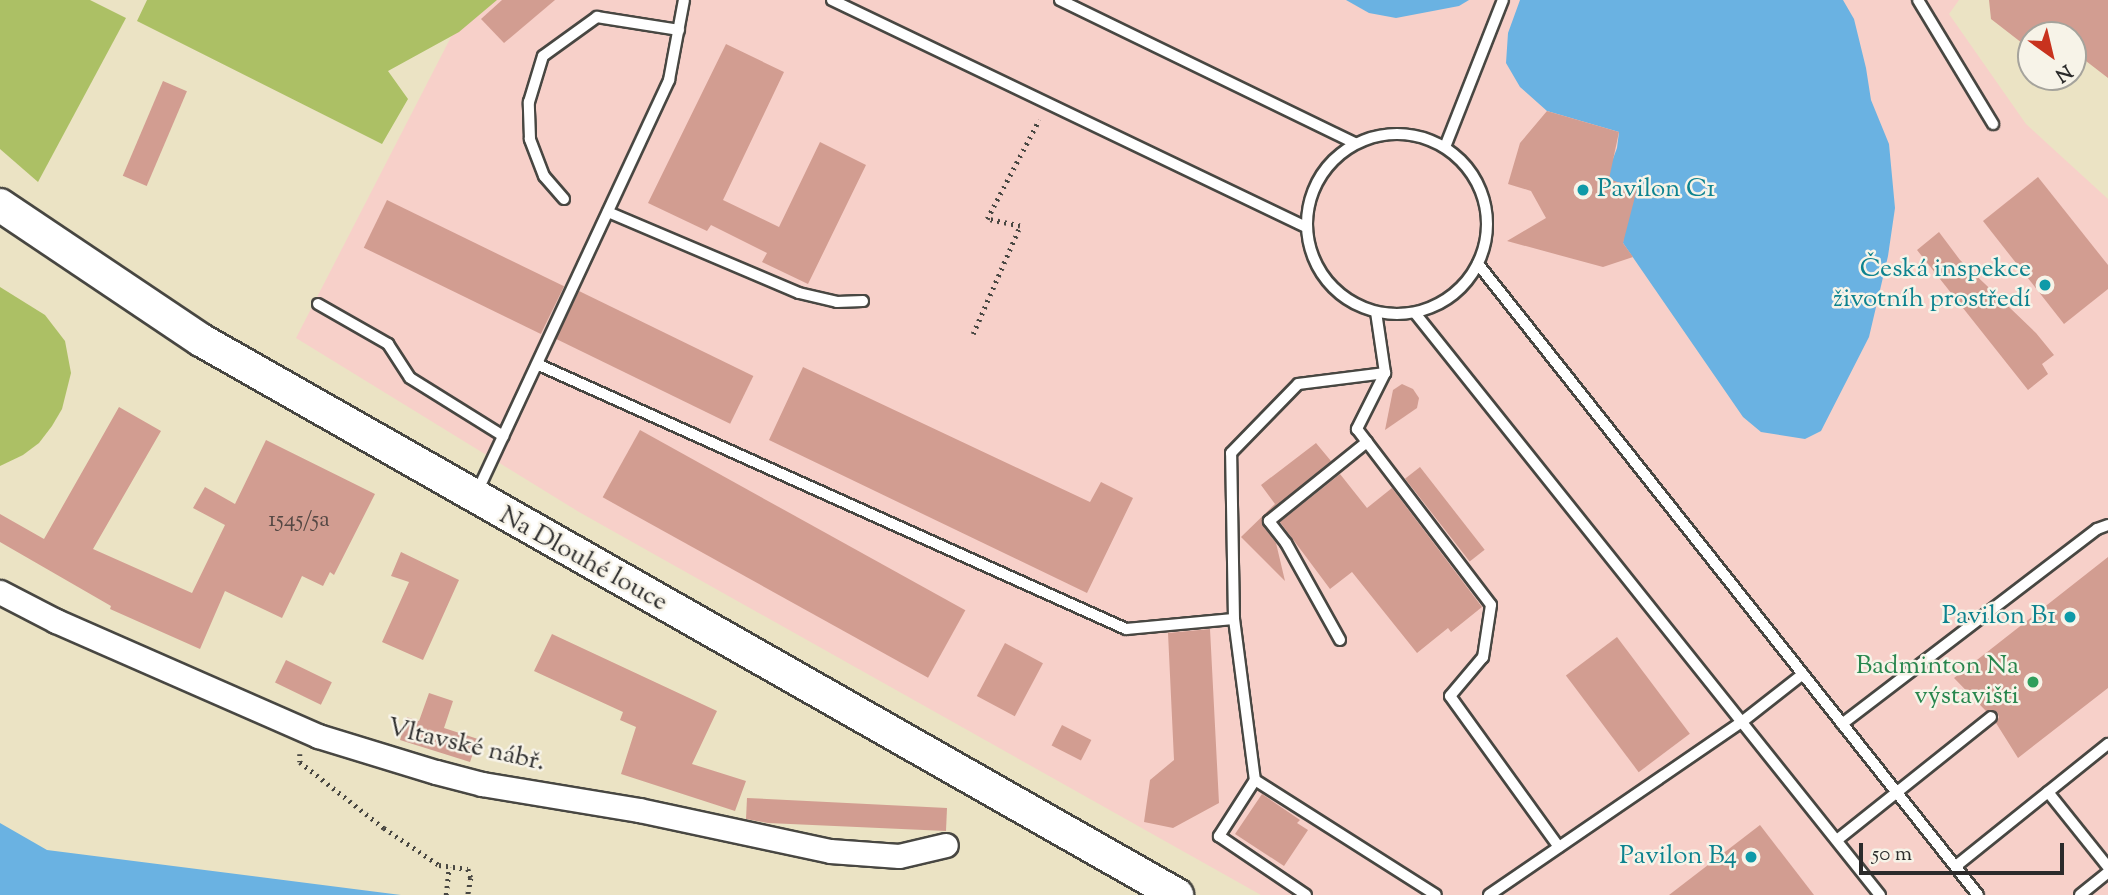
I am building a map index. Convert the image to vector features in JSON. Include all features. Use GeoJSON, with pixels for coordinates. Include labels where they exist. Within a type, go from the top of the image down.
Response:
{"type":"FeatureCollection","features":[{"type":"Feature","properties":{"kind":"main road","name":"Na Dlouhé louce"},"geometry":{"type":"LineString","coordinates":[[0,205],[201,340],[474,498],[1177,895]]}},
{"type":"Feature","properties":{"kind":"street","name":"Vltavské nábř."},"geometry":{"type":"LineString","coordinates":[[0,592],[56,621],[302,729],[424,768],[482,783],[639,810],[830,851],[899,856],[946,845]]}},
{"type":"Feature","properties":{"kind":"lane"},"geometry":{"type":"LineString","coordinates":[[474,498],[669,80],[684,0]]}},
{"type":"Feature","properties":{"kind":"lane"},"geometry":{"type":"LineString","coordinates":[[832,0],[1306,227]]}},
{"type":"Feature","properties":{"kind":"lane"},"geometry":{"type":"LineString","coordinates":[[1060,0],[1355,143]]}},
{"type":"Feature","properties":{"kind":"lane"},"geometry":{"type":"LineString","coordinates":[[1445,147],[1503,0]]}},
{"type":"Feature","properties":{"kind":"lane"},"geometry":{"type":"LineString","coordinates":[[1918,0],[1993,124]]}},
{"type":"Feature","properties":{"kind":"lane"},"geometry":{"type":"LineString","coordinates":[[564,199],[544,176],[530,139],[528,102],[543,56],[597,17],[679,30]]}},
{"type":"Feature","properties":{"kind":"lane"},"geometry":{"type":"LineString","coordinates":[[1385,134],[1416,135],[1445,147],[1465,164],[1480,187],[1487,212],[1487,239],[1478,264],[1462,286],[1441,303],[1415,313],[1376,312],[1349,301],[1326,281],[1312,256],[1306,227],[1308,201],[1318,178],[1334,158],[1355,143],[1385,134]]}},
{"type":"Feature","properties":{"kind":"lane"},"geometry":{"type":"LineString","coordinates":[[608,212],[799,293],[837,302],[863,301]]}},
{"type":"Feature","properties":{"kind":"lane"},"geometry":{"type":"LineString","coordinates":[[1478,264],[1978,895]]}},
{"type":"Feature","properties":{"kind":"lane"},"geometry":{"type":"LineString","coordinates":[[318,304],[388,344],[410,378],[503,436]]}},
{"type":"Feature","properties":{"kind":"lane"},"geometry":{"type":"LineString","coordinates":[[1376,312],[1385,373],[1357,429],[1491,606],[1483,657],[1450,696],[1559,847]]}},
{"type":"Feature","properties":{"kind":"lane"},"geometry":{"type":"LineString","coordinates":[[1415,313],[1743,720],[1880,895]]}},
{"type":"Feature","properties":{"kind":"lane"},"geometry":{"type":"LineString","coordinates":[[537,364],[1126,629],[1234,619]]}},
{"type":"Feature","properties":{"kind":"lane"},"geometry":{"type":"LineString","coordinates":[[1306,895],[1219,836],[1255,780],[1234,619],[1231,453],[1298,384],[1385,373]]}},
{"type":"Feature","properties":{"kind":"lane"},"geometry":{"type":"LineString","coordinates":[[1340,640],[1286,543],[1269,521],[1367,442]]}},
{"type":"Feature","properties":{"kind":"lane"},"geometry":{"type":"LineString","coordinates":[[1842,724],[2097,529],[2108,525]]}},
{"type":"Feature","properties":{"kind":"lane"},"geometry":{"type":"LineString","coordinates":[[1489,895],[1743,720],[1803,674]]}},
{"type":"Feature","properties":{"kind":"lane"},"geometry":{"type":"LineString","coordinates":[[1837,839],[1991,717]]}},
{"type":"Feature","properties":{"kind":"lane"},"geometry":{"type":"LineString","coordinates":[[1956,866],[2108,744]]}},
{"type":"Feature","properties":{"kind":"lane"},"geometry":{"type":"LineString","coordinates":[[1255,780],[1436,895]]}},
{"type":"Feature","properties":{"kind":"lane"},"geometry":{"type":"LineString","coordinates":[[2048,792],[2108,870],[2080,895]]}},
{"type":"Feature","properties":{"kind":"path"},"geometry":{"type":"LineString","coordinates":[[973,334],[1020,226],[987,219],[1048,103]]}},
{"type":"Feature","properties":{"kind":"path"},"geometry":{"type":"LineString","coordinates":[[302,729],[300,762],[384,828],[439,865],[468,869],[471,878],[468,895]]}},
{"type":"Feature","properties":{"kind":"path"},"geometry":{"type":"LineString","coordinates":[[446,895],[449,867]]}},
{"type":"Feature","properties":{"kind":"shaded area"},"geometry":{"type":"Polygon","coordinates":[[[488,0],[1959,0],[1949,14],[2026,124],[2108,199],[2108,895],[1261,895],[579,512],[296,338],[453,33],[488,0]]]}},
{"type":"Feature","properties":{"kind":"green space"},"geometry":{"type":"Polygon","coordinates":[[[0,0],[90,0],[126,18],[38,182],[0,149],[0,0]]]}},
{"type":"Feature","properties":{"kind":"green space"},"geometry":{"type":"Polygon","coordinates":[[[147,0],[497,0],[459,32],[388,71],[408,99],[382,144],[137,21],[147,0]]]}},
{"type":"Feature","properties":{"kind":"green space"},"geometry":{"type":"Polygon","coordinates":[[[0,287],[45,315],[65,341],[71,373],[62,409],[52,426],[39,443],[23,455],[0,466],[0,287]]]}},
{"type":"Feature","properties":{"kind":"water"},"geometry":{"type":"Polygon","coordinates":[[[1346,0],[1469,0],[1459,6],[1396,18],[1369,13],[1346,0]]]}},
{"type":"Feature","properties":{"kind":"water"},"geometry":{"type":"Polygon","coordinates":[[[1520,0],[1843,0],[1854,19],[1871,100],[1889,144],[1895,208],[1888,256],[1869,337],[1821,431],[1805,439],[1761,432],[1743,417],[1623,243],[1627,184],[1605,180],[1617,148],[1619,132],[1547,111],[1520,87],[1506,63],[1508,33],[1520,0]]]}},
{"type":"Feature","properties":{"kind":"water"},"geometry":{"type":"Polygon","coordinates":[[[0,823],[47,850],[401,895],[0,895],[0,823]]]}},
{"type":"Feature","properties":{"kind":"building"},"geometry":{"type":"Polygon","coordinates":[[[502,0],[555,0],[504,43],[481,19],[502,0]]]}},
{"type":"Feature","properties":{"kind":"building"},"geometry":{"type":"Polygon","coordinates":[[[1989,0],[2108,0],[2108,78],[2087,62],[2087,21],[2017,21],[2017,39],[1991,19],[1989,0]]]}},
{"type":"Feature","properties":{"kind":"building"},"geometry":{"type":"Polygon","coordinates":[[[726,44],[784,72],[723,200],[779,227],[820,142],[866,165],[808,284],[762,262],[767,253],[711,225],[707,231],[648,203],[726,44]]]}},
{"type":"Feature","properties":{"kind":"building"},"geometry":{"type":"Polygon","coordinates":[[[163,81],[187,91],[147,186],[123,176],[163,81]]]}},
{"type":"Feature","properties":{"kind":"building","name":"Pavilon C1"},"geometry":{"type":"Polygon","coordinates":[[[1547,111],[1619,132],[1609,179],[1637,189],[1623,243],[1633,257],[1603,267],[1507,241],[1546,218],[1531,191],[1508,184],[1520,143],[1547,111]]]}},
{"type":"Feature","properties":{"kind":"building"},"geometry":{"type":"Polygon","coordinates":[[[2038,177],[2108,265],[2108,289],[2064,324],[1983,221],[2038,177]]]}},
{"type":"Feature","properties":{"kind":"building"},"geometry":{"type":"Polygon","coordinates":[[[387,200],[564,286],[541,334],[364,248],[387,200]]]}},
{"type":"Feature","properties":{"kind":"building"},"geometry":{"type":"Polygon","coordinates":[[[1939,232],[1960,260],[2036,333],[2054,355],[2042,364],[2048,374],[2028,390],[1917,250],[1939,232]]]}},
{"type":"Feature","properties":{"kind":"building"},"geometry":{"type":"Polygon","coordinates":[[[579,291],[753,376],[730,424],[556,339],[579,291]]]}},
{"type":"Feature","properties":{"kind":"building"},"geometry":{"type":"Polygon","coordinates":[[[803,367],[1090,502],[1101,482],[1133,498],[1087,593],[769,440],[803,367]]]}},
{"type":"Feature","properties":{"kind":"building"},"geometry":{"type":"Polygon","coordinates":[[[1402,384],[1413,389],[1419,398],[1417,408],[1385,430],[1393,390],[1402,384]]]}},
{"type":"Feature","properties":{"kind":"building"},"geometry":{"type":"Polygon","coordinates":[[[119,407],[161,431],[93,549],[192,593],[225,525],[193,508],[205,487],[235,504],[266,440],[375,494],[334,575],[330,572],[323,586],[302,576],[282,618],[225,591],[200,649],[110,609],[111,606],[0,542],[0,514],[44,539],[119,407]]]}},
{"type":"Feature","properties":{"kind":"building"},"geometry":{"type":"Polygon","coordinates":[[[640,430],[965,610],[928,678],[603,497],[640,430]]]}},
{"type":"Feature","properties":{"kind":"building"},"geometry":{"type":"Polygon","coordinates":[[[1316,443],[1331,461],[1262,519],[1263,526],[1276,543],[1285,581],[1241,537],[1275,504],[1261,485],[1316,443]]]}},
{"type":"Feature","properties":{"kind":"building"},"geometry":{"type":"Polygon","coordinates":[[[1420,467],[1485,550],[1470,561],[1405,479],[1420,467]]]}},
{"type":"Feature","properties":{"kind":"building"},"geometry":{"type":"Polygon","coordinates":[[[1340,474],[1367,508],[1392,488],[1482,607],[1451,632],[1448,628],[1417,653],[1352,572],[1330,589],[1280,522],[1340,474]]]}},
{"type":"Feature","properties":{"kind":"building"},"geometry":{"type":"Polygon","coordinates":[[[401,552],[459,580],[423,660],[382,642],[409,582],[391,576],[401,552]]]}},
{"type":"Feature","properties":{"kind":"building","name":"Pavilon B1"},"geometry":{"type":"Polygon","coordinates":[[[2108,557],[2108,688],[2018,758],[1996,723],[1999,717],[1997,712],[1986,711],[1954,678],[2108,557]]]}},
{"type":"Feature","properties":{"kind":"building"},"geometry":{"type":"Polygon","coordinates":[[[1210,629],[1219,803],[1173,828],[1144,822],[1150,780],[1174,760],[1168,633],[1210,629]]]}},
{"type":"Feature","properties":{"kind":"building"},"geometry":{"type":"Polygon","coordinates":[[[552,634],[717,711],[692,764],[746,781],[735,811],[621,774],[636,727],[620,720],[623,712],[534,671],[552,634]]]}},
{"type":"Feature","properties":{"kind":"building"},"geometry":{"type":"Polygon","coordinates":[[[1617,637],[1690,734],[1639,772],[1566,676],[1617,637]]]}},
{"type":"Feature","properties":{"kind":"building"},"geometry":{"type":"Polygon","coordinates":[[[1005,643],[1043,663],[1015,716],[977,696],[1005,643]]]}},
{"type":"Feature","properties":{"kind":"building"},"geometry":{"type":"Polygon","coordinates":[[[286,660],[332,682],[321,705],[275,682],[286,660]]]}},
{"type":"Feature","properties":{"kind":"building"},"geometry":{"type":"Polygon","coordinates":[[[429,693],[453,701],[444,728],[478,739],[470,762],[400,740],[407,717],[419,721],[429,693]]]}},
{"type":"Feature","properties":{"kind":"building"},"geometry":{"type":"Polygon","coordinates":[[[1062,725],[1091,740],[1081,760],[1052,745],[1062,725]]]}},
{"type":"Feature","properties":{"kind":"building"},"geometry":{"type":"Polygon","coordinates":[[[1262,794],[1300,820],[1297,823],[1308,830],[1284,866],[1235,834],[1262,794]]]}},
{"type":"Feature","properties":{"kind":"building"},"geometry":{"type":"Polygon","coordinates":[[[747,798],[947,808],[946,831],[768,823],[746,819],[747,798]]]}},
{"type":"Feature","properties":{"kind":"building","name":"Pavilon B4"},"geometry":{"type":"Polygon","coordinates":[[[1760,825],[1814,895],[1669,895],[1760,825]]]}},
{"type":"Feature","properties":{"kind":"place","name":"Pavilon C1"},"geometry":{"type":"Point","coordinates":[1583,190]}},
{"type":"Feature","properties":{"kind":"place","name":"Česká inspekce životníh prostředí"},"geometry":{"type":"Point","coordinates":[2045,285]}},
{"type":"Feature","properties":{"kind":"place","name":"Pavilon B1"},"geometry":{"type":"Point","coordinates":[2070,617]}},
{"type":"Feature","properties":{"kind":"place","name":"Badminton Na výstavišti"},"geometry":{"type":"Point","coordinates":[2033,682]}},
{"type":"Feature","properties":{"kind":"place","name":"Pavilon B4"},"geometry":{"type":"Point","coordinates":[1751,857]}}]}
